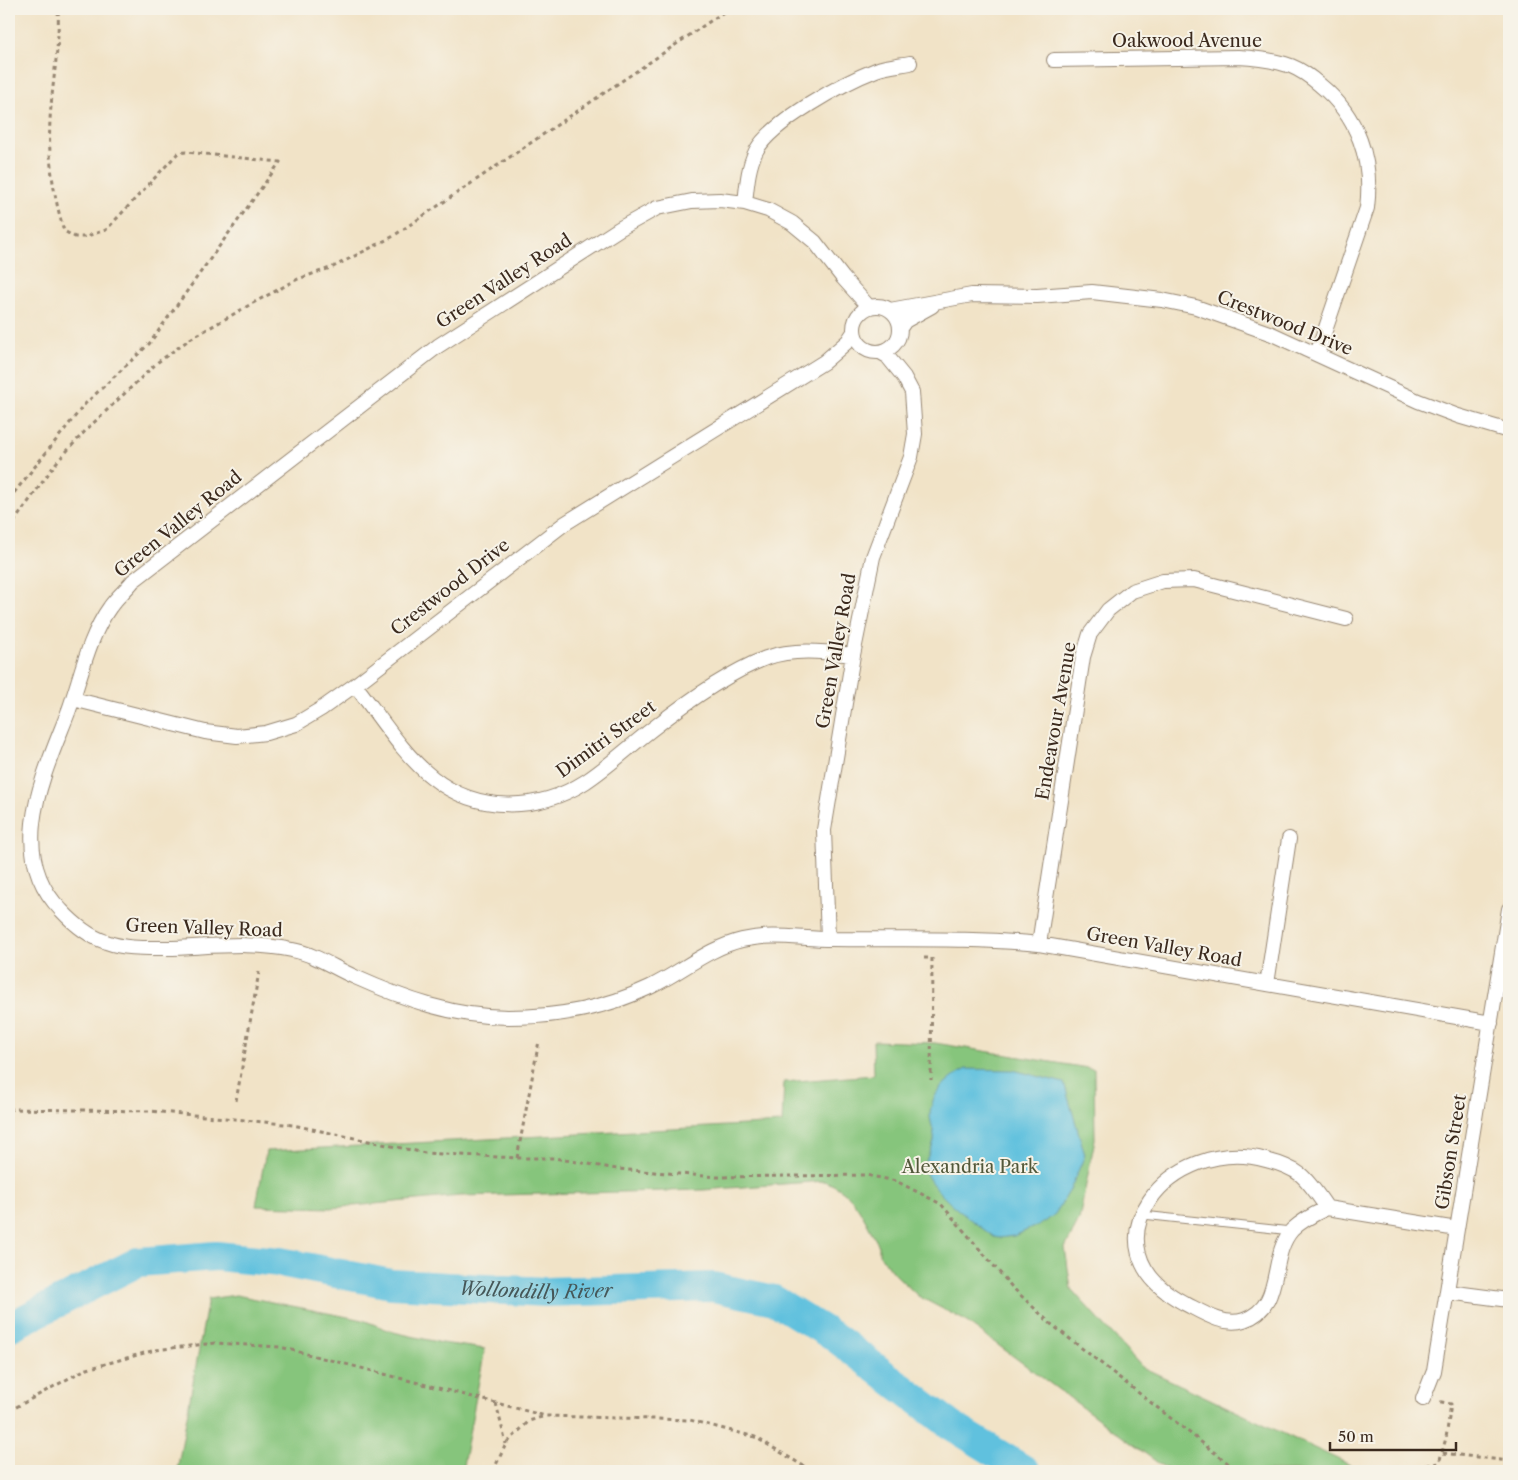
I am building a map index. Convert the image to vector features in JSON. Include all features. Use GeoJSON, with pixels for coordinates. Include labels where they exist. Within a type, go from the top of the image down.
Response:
{"type":"FeatureCollection","features":[{"type":"Feature","properties":{"kind":"street","name":"Oakwood Avenue"},"geometry":{"type":"LineString","coordinates":[[1054,60],[1238,57],[1267,59],[1293,66],[1332,94],[1349,115],[1360,139],[1368,164],[1369,188],[1367,208],[1317,354]]}},
{"type":"Feature","properties":{"kind":"street"},"geometry":{"type":"LineString","coordinates":[[744,203],[749,171],[757,150],[774,128],[848,83],[878,70],[910,63]]}},
{"type":"Feature","properties":{"kind":"street","name":"Green Valley Road"},"geometry":{"type":"LineString","coordinates":[[869,307],[842,278],[815,242],[792,223],[768,210],[744,203],[720,200],[692,201],[657,208],[619,229],[438,346],[133,581],[109,607],[93,642],[42,781],[33,813],[31,845],[38,873],[51,900],[77,927],[105,942],[138,948],[267,946],[293,950],[427,1006],[470,1014],[507,1017],[579,1010],[616,1000],[648,988],[705,954],[738,941],[767,935],[828,939],[966,938],[1039,944],[1491,1023]]}},
{"type":"Feature","properties":{"kind":"street","name":"Green Valley Road"},"geometry":{"type":"LineString","coordinates":[[842,278],[858,317]]}},
{"type":"Feature","properties":{"kind":"street","name":"Crestwood Drive"},"geometry":{"type":"LineString","coordinates":[[890,310],[972,295],[1037,296],[1092,292],[1129,294],[1196,307],[1272,334],[1418,401],[1458,416],[1509,431]]}},
{"type":"Feature","properties":{"kind":"street","name":"Crestwood Drive"},"geometry":{"type":"LineString","coordinates":[[899,334],[905,321],[946,299]]}},
{"type":"Feature","properties":{"kind":"street"},"geometry":{"type":"LineString","coordinates":[[869,307],[883,307],[895,314],[899,334],[886,350],[880,352],[873,352],[863,346],[854,332],[858,317],[869,307]]}},
{"type":"Feature","properties":{"kind":"street","name":"Crestwood Drive"},"geometry":{"type":"LineString","coordinates":[[73,699],[205,732],[237,736],[266,733],[296,724],[321,710],[355,685],[564,524],[824,362],[848,341],[854,332]]}},
{"type":"Feature","properties":{"kind":"street","name":"Green Valley Road"},"geometry":{"type":"LineString","coordinates":[[899,334],[904,377]]}},
{"type":"Feature","properties":{"kind":"street","name":"Crestwood Drive"},"geometry":{"type":"LineString","coordinates":[[824,362],[863,346]]}},
{"type":"Feature","properties":{"kind":"street","name":"Green Valley Road"},"geometry":{"type":"LineString","coordinates":[[828,939],[824,830],[853,655],[873,556],[911,457],[915,434],[912,392],[904,377],[887,356],[880,352]]}},
{"type":"Feature","properties":{"kind":"street","name":"Endeavour Avenue"},"geometry":{"type":"LineString","coordinates":[[1039,944],[1083,657],[1090,634],[1108,610],[1132,591],[1163,581],[1194,580],[1346,619]]}},
{"type":"Feature","properties":{"kind":"street","name":"Dimitri Street"},"geometry":{"type":"LineString","coordinates":[[355,685],[409,753],[432,777],[456,793],[483,802],[512,805],[535,803],[561,795],[586,782],[653,728],[742,668],[769,657],[792,652],[853,655]]}},
{"type":"Feature","properties":{"kind":"street"},"geometry":{"type":"LineString","coordinates":[[1267,984],[1289,839]]}},
{"type":"Feature","properties":{"kind":"street","name":"Gibson Street"},"geometry":{"type":"LineString","coordinates":[[1423,1399],[1434,1371],[1448,1292],[1509,908]]}},
{"type":"Feature","properties":{"kind":"street"},"geometry":{"type":"LineString","coordinates":[[1327,1208],[1314,1188],[1300,1174],[1276,1162],[1255,1156],[1233,1155],[1208,1158],[1189,1166],[1169,1179],[1156,1192],[1142,1215],[1137,1240],[1140,1257],[1156,1284],[1169,1295],[1203,1313],[1230,1321],[1244,1320],[1257,1313],[1267,1303],[1272,1291],[1278,1260],[1291,1231],[1305,1219],[1327,1208],[1457,1229]]}},
{"type":"Feature","properties":{"kind":"street"},"geometry":{"type":"LineString","coordinates":[[1448,1292],[1509,1300]]}},
{"type":"Feature","properties":{"kind":"lane"},"geometry":{"type":"LineString","coordinates":[[1142,1215],[1291,1231]]}},
{"type":"Feature","properties":{"kind":"path"},"geometry":{"type":"LineString","coordinates":[[9,499],[85,404],[149,344],[280,162],[186,152],[178,153],[106,230],[84,238],[75,237],[64,231],[51,181],[50,122],[59,27],[58,9]]}},
{"type":"Feature","properties":{"kind":"path"},"geometry":{"type":"LineString","coordinates":[[9,529],[56,462],[87,429],[158,362],[214,324],[298,279],[333,267],[392,237],[728,9]]}},
{"type":"Feature","properties":{"kind":"path"},"geometry":{"type":"LineString","coordinates":[[9,492],[14,491]]}},
{"type":"Feature","properties":{"kind":"path"},"geometry":{"type":"LineString","coordinates":[[924,958],[932,958],[931,1080]]}},
{"type":"Feature","properties":{"kind":"path"},"geometry":{"type":"LineString","coordinates":[[236,1101],[259,972]]}},
{"type":"Feature","properties":{"kind":"path"},"geometry":{"type":"LineString","coordinates":[[517,1158],[538,1041]]}},
{"type":"Feature","properties":{"kind":"path"},"geometry":{"type":"LineString","coordinates":[[9,1109],[150,1111],[293,1124],[425,1153],[554,1158],[617,1169],[717,1177],[866,1175],[896,1182],[941,1204],[1012,1287],[1051,1324],[1238,1471]]}},
{"type":"Feature","properties":{"kind":"path"},"geometry":{"type":"LineString","coordinates":[[9,1412],[84,1370],[155,1350],[215,1343],[280,1347],[546,1416],[690,1420],[755,1437],[812,1471]]}},
{"type":"Feature","properties":{"kind":"path"},"geometry":{"type":"LineString","coordinates":[[1395,1471],[1439,1463],[1443,1453],[1451,1404],[1423,1399]]}},
{"type":"Feature","properties":{"kind":"path"},"geometry":{"type":"LineString","coordinates":[[496,1403],[506,1444]]}},
{"type":"Feature","properties":{"kind":"path"},"geometry":{"type":"LineString","coordinates":[[492,1471],[506,1444],[529,1421],[546,1416]]}},
{"type":"Feature","properties":{"kind":"path"},"geometry":{"type":"LineString","coordinates":[[1443,1453],[1509,1461]]}},
{"type":"Feature","properties":{"kind":"green space","name":"Alexandria Park"},"geometry":{"type":"Polygon","coordinates":[[[873,1041],[935,1043],[1094,1069],[1095,1139],[1079,1220],[1065,1248],[1071,1289],[1142,1367],[1363,1471],[1169,1471],[964,1320],[918,1296],[895,1274],[879,1254],[879,1246],[863,1216],[851,1199],[835,1186],[824,1181],[703,1190],[460,1196],[331,1208],[256,1206],[266,1151],[782,1123],[784,1082],[874,1075],[873,1041]]]}},
{"type":"Feature","properties":{"kind":"green space"},"geometry":{"type":"Polygon","coordinates":[[[236,1295],[363,1320],[393,1332],[442,1343],[485,1349],[462,1471],[177,1471],[208,1299],[236,1295]]]}},
{"type":"Feature","properties":{"kind":"water"},"geometry":{"type":"Polygon","coordinates":[[[966,1069],[1013,1070],[1064,1083],[1085,1155],[1070,1190],[1055,1214],[1045,1222],[1014,1236],[994,1237],[974,1222],[953,1206],[935,1188],[923,1167],[934,1141],[930,1117],[936,1094],[952,1077],[966,1069]]]}},
{"type":"Feature","properties":{"kind":"waterway","name":"Wollondilly River"},"geometry":{"type":"LineString","coordinates":[[9,1327],[138,1262],[216,1256],[280,1262],[391,1284],[545,1292],[713,1287],[774,1300],[836,1338],[952,1426],[1026,1471]]}}]}
